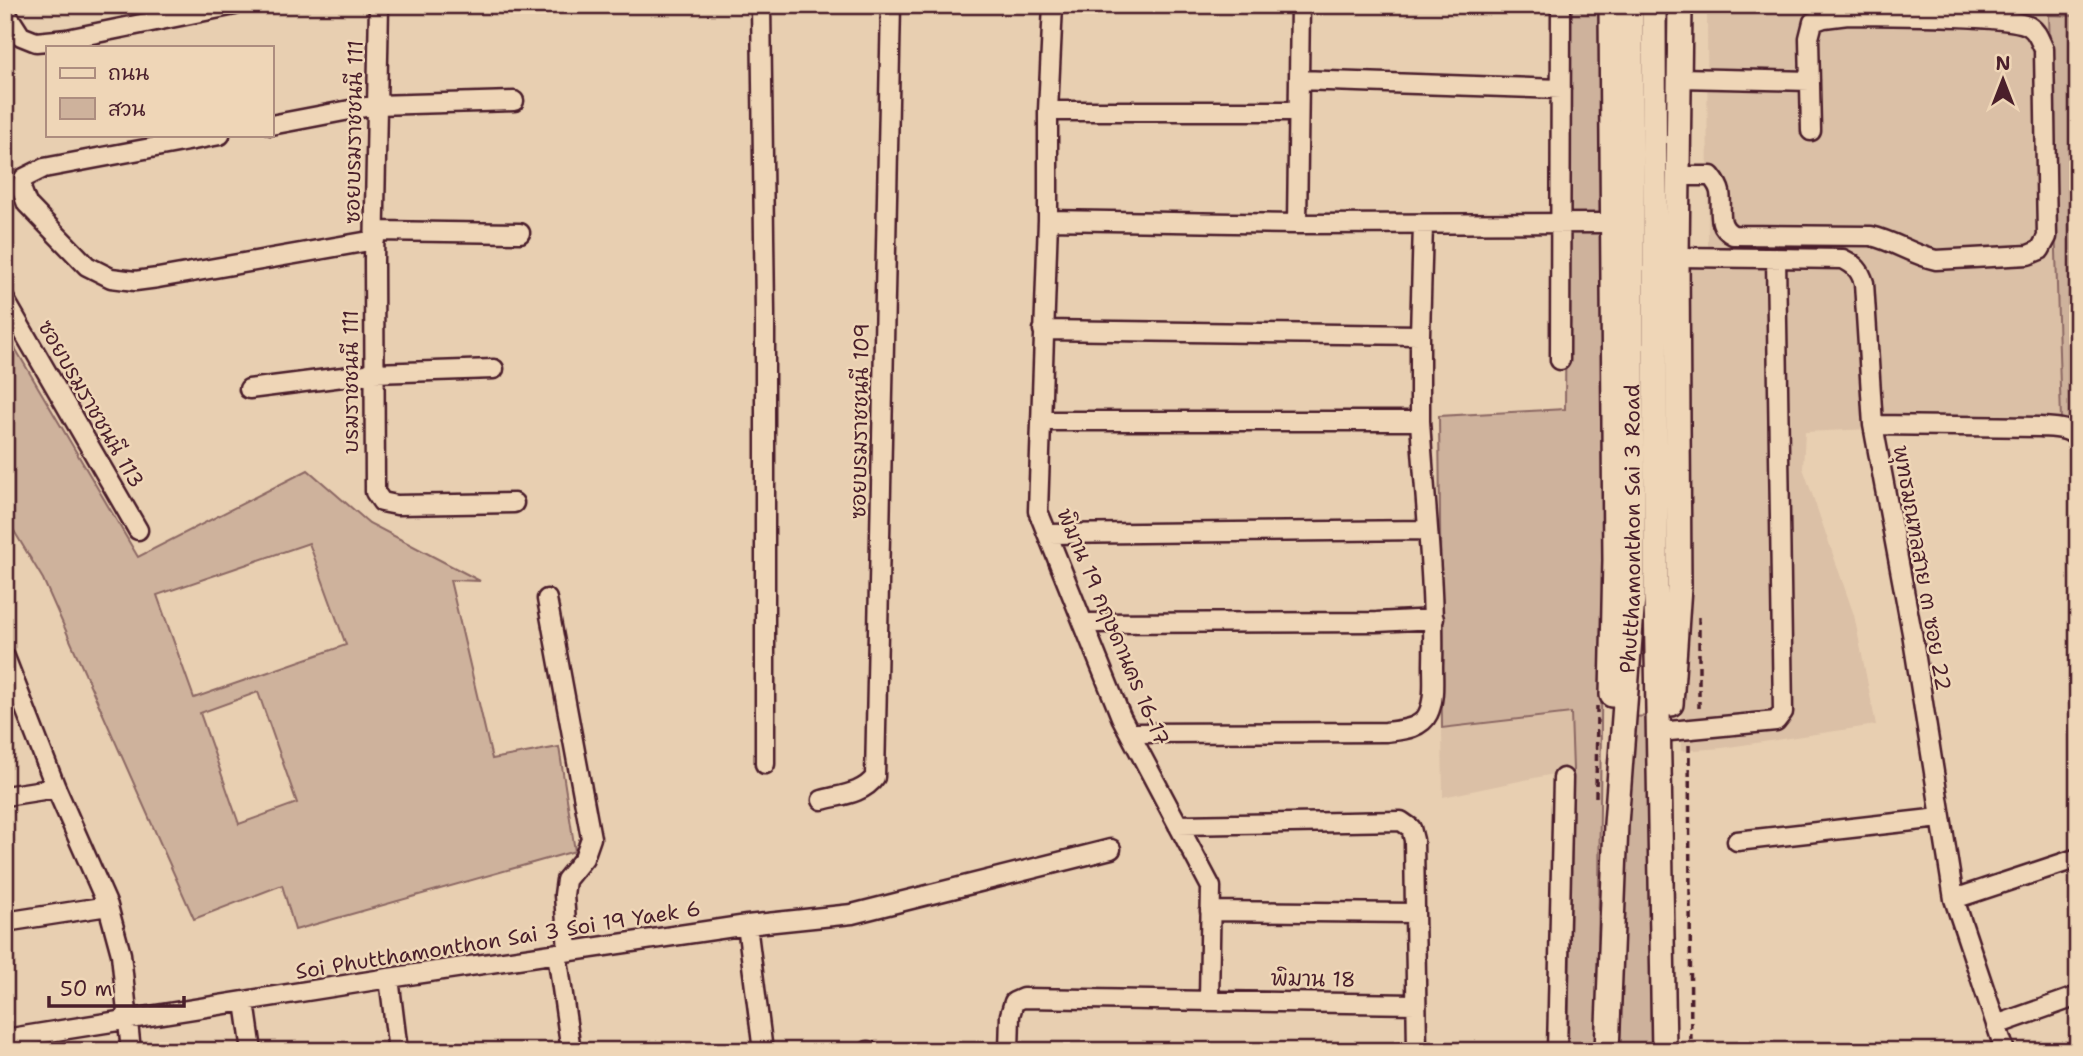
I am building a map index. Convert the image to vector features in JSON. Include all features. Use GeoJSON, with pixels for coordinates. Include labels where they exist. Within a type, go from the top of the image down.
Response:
{"type":"FeatureCollection","features":[{"type":"Feature","properties":{"kind":"main road"},"geometry":{"type":"LineString","coordinates":[[1611,5],[1615,560],[1611,703],[1616,824]]}},
{"type":"Feature","properties":{"kind":"main road","name":"Phutthamonthon Sai 3 Road"},"geometry":{"type":"LineString","coordinates":[[1631,5],[1645,596],[1662,826],[1664,1051]]}},
{"type":"Feature","properties":{"kind":"main road","name":"Phutthamonthon Sai 3 Road"},"geometry":{"type":"LineString","coordinates":[[1607,1051],[1616,824],[1645,596],[1654,5]]}},
{"type":"Feature","properties":{"kind":"main road"},"geometry":{"type":"LineString","coordinates":[[1662,826],[1679,730],[1677,257],[1680,5]]}},
{"type":"Feature","properties":{"kind":"street"},"geometry":{"type":"LineString","coordinates":[[5,11],[21,36],[36,42],[67,39],[235,5]]}},
{"type":"Feature","properties":{"kind":"street","name":"ซอยบรมราชชนนี 111"},"geometry":{"type":"LineString","coordinates":[[374,260],[379,5]]}},
{"type":"Feature","properties":{"kind":"street"},"geometry":{"type":"LineString","coordinates":[[761,5],[765,313],[765,764]]}},
{"type":"Feature","properties":{"kind":"street","name":"ซอยบรมราชชนนี 109"},"geometry":{"type":"LineString","coordinates":[[822,800],[859,791],[875,777],[891,5]]}},
{"type":"Feature","properties":{"kind":"street","name":"พิมาน 19 กฤษดานคร 16-17"},"geometry":{"type":"LineString","coordinates":[[1053,5],[1038,511],[1130,733],[1211,887],[1209,999]]}},
{"type":"Feature","properties":{"kind":"street"},"geometry":{"type":"LineString","coordinates":[[1297,224],[1300,5]]}},
{"type":"Feature","properties":{"kind":"street"},"geometry":{"type":"LineString","coordinates":[[1560,360],[1561,5]]}},
{"type":"Feature","properties":{"kind":"street"},"geometry":{"type":"LineString","coordinates":[[1679,176],[1711,176],[1720,191],[1721,220],[1726,232],[1732,235],[1871,236],[1886,239],[1936,260],[2028,255],[2040,250],[2047,237],[2044,50],[2038,35],[2030,26],[2003,20],[1848,15],[1813,22],[1809,38],[1811,131]]}},
{"type":"Feature","properties":{"kind":"street"},"geometry":{"type":"LineString","coordinates":[[1679,78],[1810,81]]}},
{"type":"Feature","properties":{"kind":"street"},"geometry":{"type":"LineString","coordinates":[[1299,80],[1561,89]]}},
{"type":"Feature","properties":{"kind":"street"},"geometry":{"type":"LineString","coordinates":[[273,125],[376,105],[514,101]]}},
{"type":"Feature","properties":{"kind":"street"},"geometry":{"type":"LineString","coordinates":[[1048,111],[1298,111]]}},
{"type":"Feature","properties":{"kind":"street"},"geometry":{"type":"LineString","coordinates":[[215,136],[44,168],[24,178],[21,188],[27,204],[87,265],[110,278],[135,281],[375,236],[520,233]]}},
{"type":"Feature","properties":{"kind":"street"},"geometry":{"type":"LineString","coordinates":[[1048,220],[1297,224],[1612,223]]}},
{"type":"Feature","properties":{"kind":"street"},"geometry":{"type":"LineString","coordinates":[[1130,733],[1386,732],[1421,723],[1428,714],[1432,700],[1434,619],[1420,421],[1423,224]]}},
{"type":"Feature","properties":{"kind":"street","name":"พุทธมณฑลสาย ๓ ซอย 22"},"geometry":{"type":"LineString","coordinates":[[1677,257],[1843,259],[1861,271],[1873,425],[1912,633],[1954,899],[2005,1051]]}},
{"type":"Feature","properties":{"kind":"street"},"geometry":{"type":"LineString","coordinates":[[1679,730],[1776,721],[1783,712],[1776,258]]}},
{"type":"Feature","properties":{"kind":"street","name":"บรมราชชนนี 111"},"geometry":{"type":"LineString","coordinates":[[374,260],[375,492],[382,502],[397,505],[514,503]]}},
{"type":"Feature","properties":{"kind":"street","name":"ซอยบรมราชชนนี 113"},"geometry":{"type":"LineString","coordinates":[[5,300],[138,530]]}},
{"type":"Feature","properties":{"kind":"street"},"geometry":{"type":"LineString","coordinates":[[1043,330],[1420,335]]}},
{"type":"Feature","properties":{"kind":"street"},"geometry":{"type":"LineString","coordinates":[[248,389],[374,373],[494,369]]}},
{"type":"Feature","properties":{"kind":"street"},"geometry":{"type":"LineString","coordinates":[[1041,421],[1420,421]]}},
{"type":"Feature","properties":{"kind":"street"},"geometry":{"type":"LineString","coordinates":[[1873,425],[2040,427],[2063,429],[2078,439]]}},
{"type":"Feature","properties":{"kind":"street"},"geometry":{"type":"LineString","coordinates":[[1048,534],[1427,530]]}},
{"type":"Feature","properties":{"kind":"street"},"geometry":{"type":"LineString","coordinates":[[547,599],[591,838],[584,858],[566,880],[564,895],[563,952],[571,1051]]}},
{"type":"Feature","properties":{"kind":"street"},"geometry":{"type":"LineString","coordinates":[[1083,623],[1364,622],[1434,619]]}},
{"type":"Feature","properties":{"kind":"street"},"geometry":{"type":"LineString","coordinates":[[5,657],[13,695],[108,906],[121,954],[131,1051]]}},
{"type":"Feature","properties":{"kind":"street"},"geometry":{"type":"LineString","coordinates":[[1557,1051],[1563,778]]}},
{"type":"Feature","properties":{"kind":"street"},"geometry":{"type":"LineString","coordinates":[[5,796],[56,788]]}},
{"type":"Feature","properties":{"kind":"street"},"geometry":{"type":"LineString","coordinates":[[1737,841],[1941,818]]}},
{"type":"Feature","properties":{"kind":"street"},"geometry":{"type":"LineString","coordinates":[[1178,825],[1401,821],[1411,828],[1417,1051]]}},
{"type":"Feature","properties":{"kind":"street","name":"Soi Phutthamonthon Sai 3 Soi 19 Yaek 6"},"geometry":{"type":"LineString","coordinates":[[5,1039],[563,952],[747,925],[852,914],[1111,849]]}},
{"type":"Feature","properties":{"kind":"street"},"geometry":{"type":"LineString","coordinates":[[1954,899],[2078,858]]}},
{"type":"Feature","properties":{"kind":"street"},"geometry":{"type":"LineString","coordinates":[[5,922],[108,906]]}},
{"type":"Feature","properties":{"kind":"street"},"geometry":{"type":"LineString","coordinates":[[1210,911],[1415,913]]}},
{"type":"Feature","properties":{"kind":"street"},"geometry":{"type":"LineString","coordinates":[[747,925],[763,1051]]}},
{"type":"Feature","properties":{"kind":"street"},"geometry":{"type":"LineString","coordinates":[[389,978],[398,1051]]}},
{"type":"Feature","properties":{"kind":"street"},"geometry":{"type":"LineString","coordinates":[[1996,1025],[2078,996]]}},
{"type":"Feature","properties":{"kind":"street","name":"พิมาน 18"},"geometry":{"type":"LineString","coordinates":[[1009,1051],[1010,1014],[1014,1002],[1023,998],[1416,1004]]}},
{"type":"Feature","properties":{"kind":"street"},"geometry":{"type":"LineString","coordinates":[[245,1002],[252,1051]]}},
{"type":"Feature","properties":{"kind":"street"},"geometry":{"type":"LineString","coordinates":[[5,1045],[6,1051]]}},
{"type":"Feature","properties":{"kind":"path"},"geometry":{"type":"LineString","coordinates":[[1679,730],[1691,1051]]}},
{"type":"Feature","properties":{"kind":"shaded area"},"geometry":{"type":"Polygon","coordinates":[[[1707,5],[2078,5],[2078,16],[2049,16],[2061,420],[1805,432],[1803,468],[1854,615],[1876,725],[1722,748],[1681,751],[1685,247],[1708,247],[1707,5]]]}},
{"type":"Feature","properties":{"kind":"shaded area"},"geometry":{"type":"Polygon","coordinates":[[[1571,713],[1573,770],[1443,797],[1442,728],[1571,713]]]}},
{"type":"Feature","properties":{"kind":"green space"},"geometry":{"type":"Polygon","coordinates":[[[1568,5],[1603,5],[1605,399],[1597,1051],[1568,1051],[1573,770],[1571,713],[1442,728],[1439,416],[1565,409],[1568,5]]]}},
{"type":"Feature","properties":{"kind":"green space"},"geometry":{"type":"Polygon","coordinates":[[[2049,15],[2078,16],[2078,418],[2061,420],[2049,15]]]}},
{"type":"Feature","properties":{"kind":"green space"},"geometry":{"type":"Polygon","coordinates":[[[5,331],[138,557],[308,470],[369,523],[480,581],[450,580],[492,759],[559,747],[575,851],[295,930],[282,885],[194,919],[43,579],[5,516],[5,331]],[[309,543],[157,595],[194,698],[346,645],[309,543]],[[258,692],[200,713],[239,824],[297,803],[258,692]]]}},
{"type":"Feature","properties":{"kind":"green space"},"geometry":{"type":"Polygon","coordinates":[[[1650,716],[1651,1051],[1620,1051],[1621,935],[1632,717],[1650,716]]]}}]}
